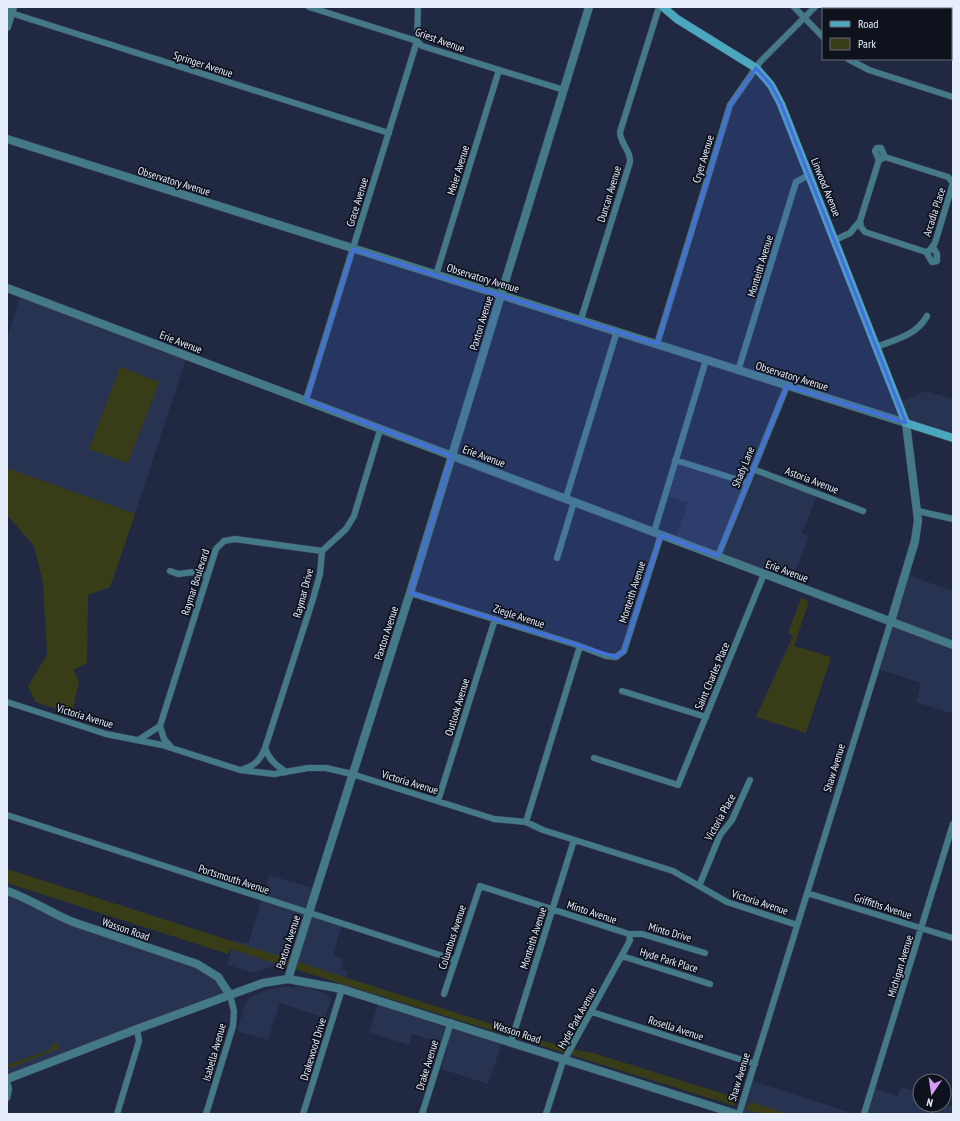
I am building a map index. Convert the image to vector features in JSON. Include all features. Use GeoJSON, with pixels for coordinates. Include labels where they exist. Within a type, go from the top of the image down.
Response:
{"type":"FeatureCollection","features":[{"type":"Feature","properties":{"kind":"main road","name":"Linwood Avenue"},"geometry":{"type":"LineString","coordinates":[[663,7],[677,19],[756,68],[766,78],[777,95],[906,423]]}},
{"type":"Feature","properties":{"kind":"main road","name":"Observatory Avenue"},"geometry":{"type":"LineString","coordinates":[[906,423],[953,438]]}},
{"type":"Feature","properties":{"kind":"street","name":"Griest Avenue"},"geometry":{"type":"LineString","coordinates":[[309,7],[417,41],[422,46],[564,90]]}},
{"type":"Feature","properties":{"kind":"street","name":"Grace Avenue"},"geometry":{"type":"LineString","coordinates":[[306,400],[417,41],[418,7]]}},
{"type":"Feature","properties":{"kind":"street","name":"Paxton Avenue"},"geometry":{"type":"LineString","coordinates":[[7,1080],[136,1029],[263,983],[288,979],[410,593],[589,7]]}},
{"type":"Feature","properties":{"kind":"street","name":"Duncan Avenue"},"geometry":{"type":"LineString","coordinates":[[581,319],[630,162],[629,153],[621,140],[620,132],[659,7]]}},
{"type":"Feature","properties":{"kind":"street"},"geometry":{"type":"LineString","coordinates":[[794,7],[822,36]]}},
{"type":"Feature","properties":{"kind":"street","name":"Cryer Avenue"},"geometry":{"type":"LineString","coordinates":[[657,344],[730,105],[760,62],[816,7]]}},
{"type":"Feature","properties":{"kind":"street"},"geometry":{"type":"LineString","coordinates":[[7,28],[12,10]]}},
{"type":"Feature","properties":{"kind":"street","name":"Springer Avenue"},"geometry":{"type":"LineString","coordinates":[[12,10],[389,133]]}},
{"type":"Feature","properties":{"kind":"street"},"geometry":{"type":"LineString","coordinates":[[850,60],[869,70],[953,97]]}},
{"type":"Feature","properties":{"kind":"street","name":"Meier Avenue"},"geometry":{"type":"LineString","coordinates":[[436,275],[499,70]]}},
{"type":"Feature","properties":{"kind":"street","name":"Observatory Avenue"},"geometry":{"type":"LineString","coordinates":[[7,139],[501,296],[581,319],[738,371],[906,423]]}},
{"type":"Feature","properties":{"kind":"street","name":"Arcadia Place"},"geometry":{"type":"LineString","coordinates":[[835,240],[850,233],[865,232],[926,252],[933,248],[953,186],[951,176],[882,158],[860,221],[850,233]]}},
{"type":"Feature","properties":{"kind":"street","name":"Monteith Avenue"},"geometry":{"type":"LineString","coordinates":[[738,371],[796,182],[809,175]]}},
{"type":"Feature","properties":{"kind":"street"},"geometry":{"type":"LineString","coordinates":[[860,221],[861,228],[865,232]]}},
{"type":"Feature","properties":{"kind":"street"},"geometry":{"type":"LineString","coordinates":[[926,252],[932,262],[936,261],[937,254],[933,248]]}},
{"type":"Feature","properties":{"kind":"street","name":"Erie Avenue"},"geometry":{"type":"LineString","coordinates":[[7,288],[953,645]]}},
{"type":"Feature","properties":{"kind":"street"},"geometry":{"type":"LineString","coordinates":[[876,347],[909,335],[919,329],[927,316]]}},
{"type":"Feature","properties":{"kind":"street"},"geometry":{"type":"LineString","coordinates":[[566,498],[617,331]]}},
{"type":"Feature","properties":{"kind":"street","name":"Monteith Avenue"},"geometry":{"type":"LineString","coordinates":[[622,654],[624,652],[658,533],[675,460],[706,360]]}},
{"type":"Feature","properties":{"kind":"street","name":"Shady Lane"},"geometry":{"type":"LineString","coordinates":[[718,556],[787,386]]}},
{"type":"Feature","properties":{"kind":"street","name":"Shaw Avenue"},"geometry":{"type":"LineString","coordinates":[[739,1114],[915,541],[918,511],[906,423]]}},
{"type":"Feature","properties":{"kind":"street"},"geometry":{"type":"LineString","coordinates":[[322,551],[346,529],[354,516],[380,430]]}},
{"type":"Feature","properties":{"kind":"street"},"geometry":{"type":"LineString","coordinates":[[675,460],[748,483]]}},
{"type":"Feature","properties":{"kind":"street","name":"Astoria Avenue"},"geometry":{"type":"LineString","coordinates":[[753,469],[863,511]]}},
{"type":"Feature","properties":{"kind":"street"},"geometry":{"type":"LineString","coordinates":[[557,558],[574,502]]}},
{"type":"Feature","properties":{"kind":"street"},"geometry":{"type":"LineString","coordinates":[[918,511],[953,519]]}},
{"type":"Feature","properties":{"kind":"street","name":"Raymar Boulevard"},"geometry":{"type":"LineString","coordinates":[[160,726],[216,549],[229,539],[322,551]]}},
{"type":"Feature","properties":{"kind":"street","name":"Raymar Drive"},"geometry":{"type":"LineString","coordinates":[[240,770],[251,767],[262,757],[320,574],[322,551]]}},
{"type":"Feature","properties":{"kind":"street"},"geometry":{"type":"LineString","coordinates":[[170,570],[178,574],[194,572],[207,576]]}},
{"type":"Feature","properties":{"kind":"street","name":"Saint Charles Place"},"geometry":{"type":"LineString","coordinates":[[594,758],[678,785],[764,574]]}},
{"type":"Feature","properties":{"kind":"street","name":"Ziegle Avenue"},"geometry":{"type":"LineString","coordinates":[[410,593],[611,657],[622,654]]}},
{"type":"Feature","properties":{"kind":"street","name":"Outlook Avenue"},"geometry":{"type":"LineString","coordinates":[[438,801],[495,619]]}},
{"type":"Feature","properties":{"kind":"street"},"geometry":{"type":"LineString","coordinates":[[526,822],[580,646]]}},
{"type":"Feature","properties":{"kind":"street"},"geometry":{"type":"LineString","coordinates":[[622,691],[706,717]]}},
{"type":"Feature","properties":{"kind":"street","name":"Victoria Avenue"},"geometry":{"type":"LineString","coordinates":[[7,702],[106,734],[172,748],[240,770],[263,774],[308,768],[326,768],[352,774],[494,819],[526,822],[543,830],[673,871],[727,902],[797,925]]}},
{"type":"Feature","properties":{"kind":"street"},"geometry":{"type":"LineString","coordinates":[[138,740],[160,726],[164,739],[172,748]]}},
{"type":"Feature","properties":{"kind":"street"},"geometry":{"type":"LineString","coordinates":[[265,748],[273,763],[286,772]]}},
{"type":"Feature","properties":{"kind":"street","name":"Victoria Place"},"geometry":{"type":"LineString","coordinates":[[699,886],[720,835],[732,820],[750,780]]}},
{"type":"Feature","properties":{"kind":"street","name":"Portsmouth Avenue"},"geometry":{"type":"LineString","coordinates":[[7,815],[455,960]]}},
{"type":"Feature","properties":{"kind":"street","name":"Michigan Avenue"},"geometry":{"type":"LineString","coordinates":[[864,1114],[953,824]]}},
{"type":"Feature","properties":{"kind":"street","name":"Monteith Avenue"},"geometry":{"type":"LineString","coordinates":[[511,1042],[574,840]]}},
{"type":"Feature","properties":{"kind":"street","name":"Minto Avenue"},"geometry":{"type":"LineString","coordinates":[[480,886],[629,934]]}},
{"type":"Feature","properties":{"kind":"street","name":"Columbus Avenue"},"geometry":{"type":"LineString","coordinates":[[444,994],[480,886]]}},
{"type":"Feature","properties":{"kind":"street","name":"Wasson Road"},"geometry":{"type":"LineString","coordinates":[[7,891],[26,897],[57,915],[73,922],[198,964],[218,977],[230,995]]}},
{"type":"Feature","properties":{"kind":"street","name":"Griffiths Avenue"},"geometry":{"type":"LineString","coordinates":[[807,893],[953,938]]}},
{"type":"Feature","properties":{"kind":"street","name":"Minto Drive"},"geometry":{"type":"LineString","coordinates":[[629,934],[642,934],[705,952]]}},
{"type":"Feature","properties":{"kind":"street","name":"Hyde Park Avenue"},"geometry":{"type":"LineString","coordinates":[[546,1114],[565,1059],[622,956],[630,940],[629,934]]}},
{"type":"Feature","properties":{"kind":"street","name":"Hyde Park Place"},"geometry":{"type":"LineString","coordinates":[[622,956],[710,984]]}},
{"type":"Feature","properties":{"kind":"street","name":"Wasson Road"},"geometry":{"type":"LineString","coordinates":[[288,979],[342,989],[565,1059],[717,1111],[736,1114]]}},
{"type":"Feature","properties":{"kind":"street","name":"Drakewood Drive"},"geometry":{"type":"LineString","coordinates":[[304,1114],[342,989]]}},
{"type":"Feature","properties":{"kind":"street","name":"Isabella Avenue"},"geometry":{"type":"LineString","coordinates":[[206,1114],[233,1026],[234,1011],[230,995]]}},
{"type":"Feature","properties":{"kind":"street","name":"Rosella Avenue"},"geometry":{"type":"LineString","coordinates":[[592,1012],[755,1064]]}},
{"type":"Feature","properties":{"kind":"street","name":"Drake Avenue"},"geometry":{"type":"LineString","coordinates":[[422,1114],[451,1022]]}},
{"type":"Feature","properties":{"kind":"street"},"geometry":{"type":"LineString","coordinates":[[117,1114],[139,1041],[139,1034],[136,1029]]}},
{"type":"Feature","properties":{"kind":"street"},"geometry":{"type":"LineString","coordinates":[[7,1080],[9,1089],[7,1098]]}},
{"type":"Feature","properties":{"kind":"highlighted area"},"geometry":{"type":"Polygon","coordinates":[[[756,68],[771,85],[781,104],[906,423],[787,386],[718,556],[661,535],[624,651],[616,657],[410,593],[451,456],[306,400],[353,249],[657,344],[730,105],[756,68]]]}},
{"type":"Feature","properties":{"kind":"shaded area"},"geometry":{"type":"Polygon","coordinates":[[[21,293],[187,356],[135,514],[7,468],[7,339],[21,293]]]}},
{"type":"Feature","properties":{"kind":"shaded area"},"geometry":{"type":"Polygon","coordinates":[[[926,391],[953,399],[953,438],[906,423],[898,403],[926,391]]]}},
{"type":"Feature","properties":{"kind":"shaded area"},"geometry":{"type":"Polygon","coordinates":[[[675,460],[747,483],[753,469],[818,493],[802,533],[809,537],[790,584],[675,540],[688,503],[665,495],[675,460]]]}},
{"type":"Feature","properties":{"kind":"shaded area"},"geometry":{"type":"Polygon","coordinates":[[[905,574],[953,591],[953,714],[916,702],[921,683],[875,668],[905,574]]]}},
{"type":"Feature","properties":{"kind":"shaded area"},"geometry":{"type":"Polygon","coordinates":[[[269,875],[316,889],[309,914],[342,924],[333,955],[343,959],[341,969],[348,972],[343,982],[282,963],[254,973],[227,965],[234,941],[248,944],[269,875]]]}},
{"type":"Feature","properties":{"kind":"shaded area"},"geometry":{"type":"Polygon","coordinates":[[[7,891],[57,915],[210,971],[230,995],[7,1079],[7,891]]]}},
{"type":"Feature","properties":{"kind":"shaded area"},"geometry":{"type":"Polygon","coordinates":[[[282,987],[306,987],[328,994],[331,998],[325,1018],[280,1003],[268,1040],[237,1031],[244,1006],[249,998],[266,990],[282,987]]]}},
{"type":"Feature","properties":{"kind":"shaded area"},"geometry":{"type":"Polygon","coordinates":[[[378,1004],[502,1043],[488,1084],[441,1069],[448,1045],[412,1034],[409,1045],[369,1032],[378,1004]]]}},
{"type":"Feature","properties":{"kind":"shaded area"},"geometry":{"type":"Polygon","coordinates":[[[750,1080],[855,1114],[739,1114],[750,1080]]]}},
{"type":"Feature","properties":{"kind":"shaded area"},"geometry":{"type":"Polygon","coordinates":[[[901,1087],[912,1090],[912,1113],[952,1113],[952,1107],[953,1114],[864,1114],[873,1088],[898,1096],[901,1087]]]}},
{"type":"Feature","properties":{"kind":"green space"},"geometry":{"type":"Polygon","coordinates":[[[120,367],[159,382],[128,463],[89,449],[120,367]]]}},
{"type":"Feature","properties":{"kind":"green space"},"geometry":{"type":"Polygon","coordinates":[[[7,468],[135,514],[110,587],[88,595],[87,663],[73,670],[79,681],[72,714],[35,702],[28,686],[47,655],[43,583],[34,546],[7,515],[7,468]]]}},
{"type":"Feature","properties":{"kind":"green space"},"geometry":{"type":"Polygon","coordinates":[[[801,598],[809,601],[794,646],[831,657],[806,733],[756,717],[793,636],[788,633],[801,598]]]}},
{"type":"Feature","properties":{"kind":"green space"},"geometry":{"type":"Polygon","coordinates":[[[7,869],[566,1048],[593,1053],[737,1098],[735,1106],[230,949],[228,954],[7,883],[7,869]]]}},
{"type":"Feature","properties":{"kind":"green space"},"geometry":{"type":"Polygon","coordinates":[[[54,1042],[59,1046],[58,1049],[7,1069],[7,1065],[49,1050],[54,1042]]]}},
{"type":"Feature","properties":{"kind":"green space"},"geometry":{"type":"Polygon","coordinates":[[[749,1102],[788,1114],[760,1114],[747,1110],[749,1102]]]}}]}
